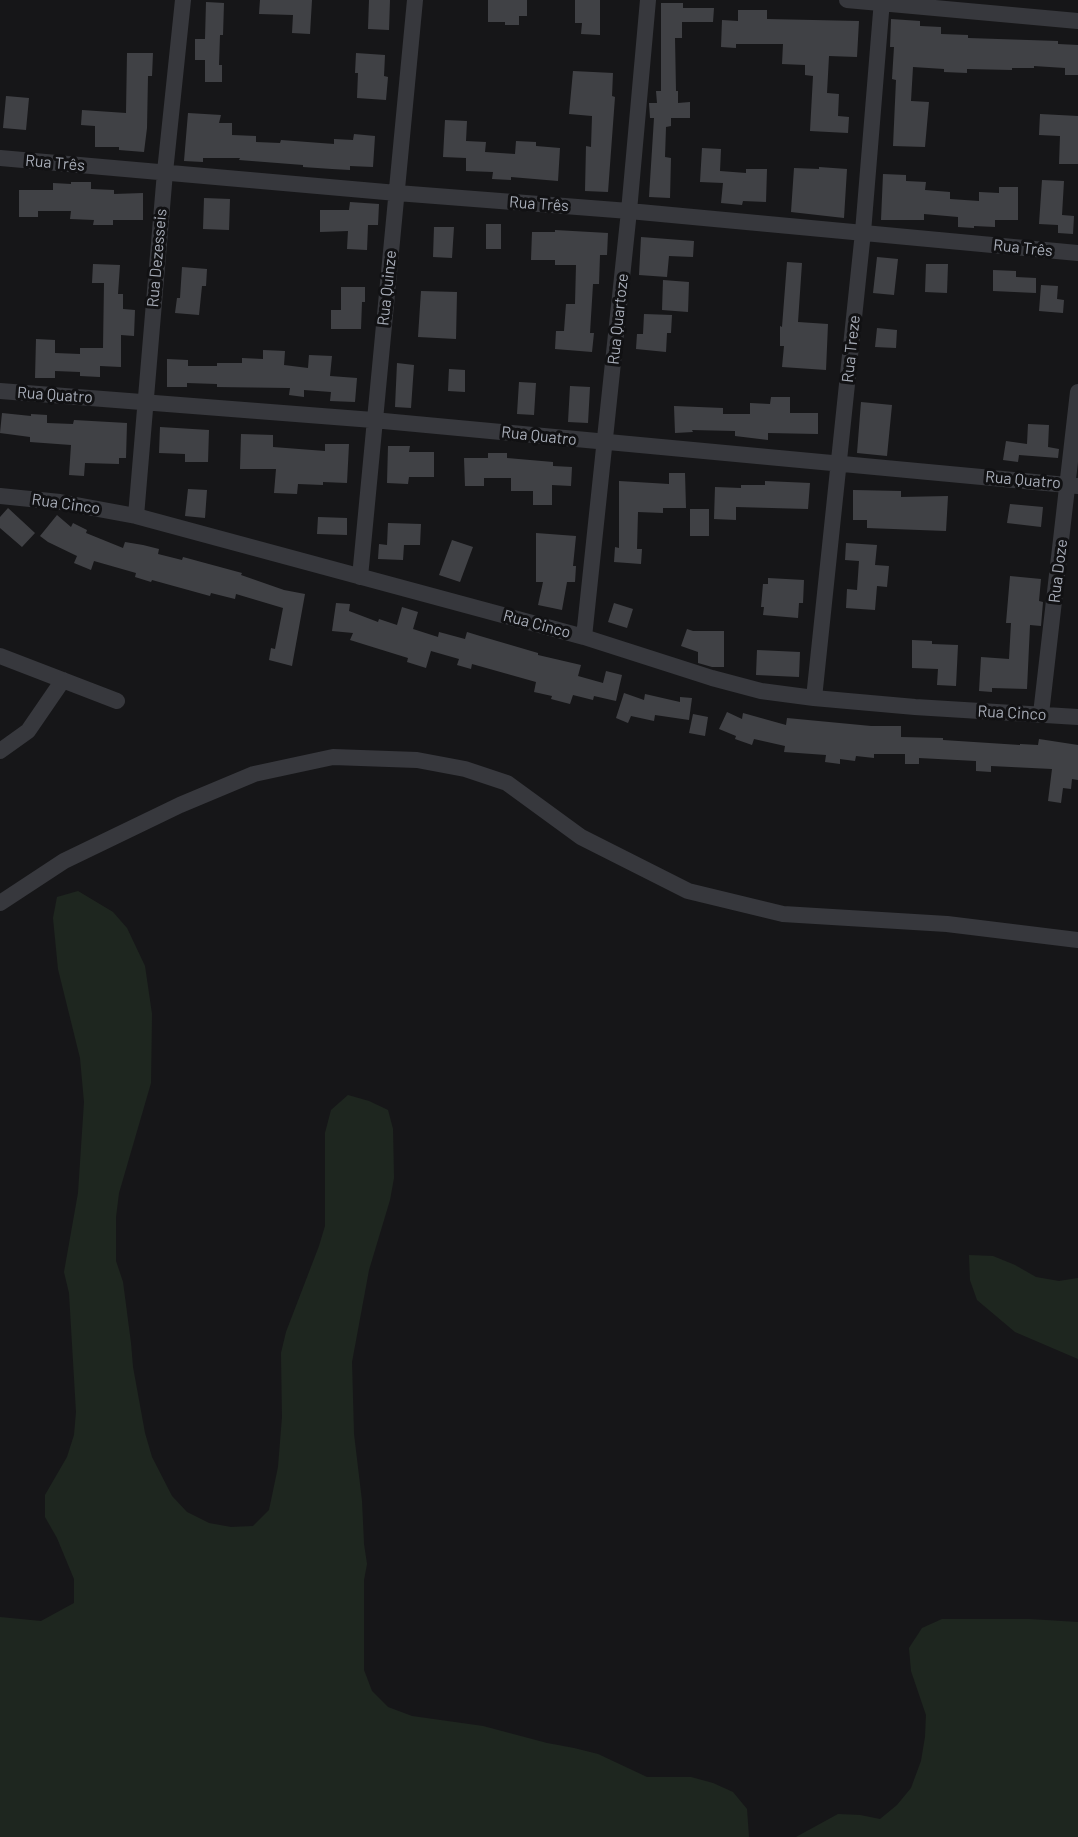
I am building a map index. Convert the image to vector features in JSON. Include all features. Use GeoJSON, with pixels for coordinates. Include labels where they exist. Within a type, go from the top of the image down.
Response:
{"type":"FeatureCollection","features":[{"type":"Feature","properties":{"kind":"street","name":"Rua Dezesseis"},"geometry":{"type":"LineString","coordinates":[[136,516],[144,402],[183,0]]}},
{"type":"Feature","properties":{"kind":"street","name":"Rua Quinze"},"geometry":{"type":"LineString","coordinates":[[360,577],[373,420],[398,193],[415,0]]}},
{"type":"Feature","properties":{"kind":"street","name":"Rua Quartoze"},"geometry":{"type":"LineString","coordinates":[[584,637],[629,211],[648,0]]}},
{"type":"Feature","properties":{"kind":"street"},"geometry":{"type":"LineString","coordinates":[[847,0],[1078,21]]}},
{"type":"Feature","properties":{"kind":"street","name":"Rua Treze"},"geometry":{"type":"LineString","coordinates":[[814,698],[863,232],[882,2]]}},
{"type":"Feature","properties":{"kind":"street","name":"Rua Três"},"geometry":{"type":"LineString","coordinates":[[0,158],[629,211],[1078,253]]}},
{"type":"Feature","properties":{"kind":"street","name":"Rua Quatro"},"geometry":{"type":"LineString","coordinates":[[0,391],[373,420],[1073,485]]}},
{"type":"Feature","properties":{"kind":"street","name":"Rua Doze"},"geometry":{"type":"LineString","coordinates":[[1041,714],[1073,485],[1078,392]]}},
{"type":"Feature","properties":{"kind":"street","name":"Rua Cinco"},"geometry":{"type":"LineString","coordinates":[[0,496],[60,502],[136,516],[584,637],[761,691],[915,707],[1078,717]]}},
{"type":"Feature","properties":{"kind":"street"},"geometry":{"type":"LineString","coordinates":[[0,656],[117,701]]}},
{"type":"Feature","properties":{"kind":"street"},"geometry":{"type":"LineString","coordinates":[[0,751],[28,731],[63,680]]}},
{"type":"Feature","properties":{"kind":"street"},"geometry":{"type":"LineString","coordinates":[[0,903],[64,861],[180,805],[254,774],[333,757],[417,760],[465,769],[507,783],[581,837],[688,891],[783,914],[947,924],[1078,940]]}},
{"type":"Feature","properties":{"kind":"shaded area"},"geometry":{"type":"Polygon","coordinates":[[[78,891],[113,912],[127,928],[145,966],[152,1014],[151,1083],[119,1193],[116,1217],[116,1261],[123,1282],[133,1367],[145,1433],[152,1457],[172,1496],[187,1512],[209,1523],[231,1527],[253,1526],[269,1510],[278,1467],[282,1417],[281,1353],[286,1332],[325,1226],[325,1133],[331,1110],[348,1095],[388,1110],[393,1129],[394,1178],[390,1200],[369,1270],[352,1362],[354,1434],[367,1564],[364,1580],[364,1670],[372,1691],[388,1707],[412,1716],[483,1726],[598,1754],[647,1777],[691,1777],[713,1783],[733,1792],[747,1809],[749,1837],[0,1837],[0,1617],[41,1621],[74,1603],[74,1579],[57,1538],[45,1517],[45,1495],[67,1457],[74,1435],[76,1412],[69,1293],[64,1272],[78,1193],[84,1102],[80,1058],[58,969],[53,918],[57,897],[78,891]]]}},
{"type":"Feature","properties":{"kind":"shaded area"},"geometry":{"type":"Polygon","coordinates":[[[969,1255],[993,1256],[1036,1277],[1059,1281],[1078,1278],[1078,1359],[1015,1332],[977,1300],[970,1280],[969,1255]]]}},
{"type":"Feature","properties":{"kind":"shaded area"},"geometry":{"type":"Polygon","coordinates":[[[942,1619],[1029,1619],[1078,1622],[1078,1837],[796,1837],[838,1814],[880,1819],[897,1805],[911,1788],[921,1761],[926,1715],[911,1671],[909,1648],[922,1628],[942,1619]]]}},
{"type":"Feature","properties":{"kind":"building"},"geometry":{"type":"Polygon","coordinates":[[[260,0],[312,0],[310,34],[292,33],[293,15],[259,14],[260,0]]]}},
{"type":"Feature","properties":{"kind":"building"},"geometry":{"type":"Polygon","coordinates":[[[369,0],[390,0],[389,30],[368,29],[369,0]]]}},
{"type":"Feature","properties":{"kind":"building"},"geometry":{"type":"Polygon","coordinates":[[[488,0],[527,0],[527,16],[519,16],[519,25],[488,22],[488,0]]]}},
{"type":"Feature","properties":{"kind":"building"},"geometry":{"type":"Polygon","coordinates":[[[575,0],[600,0],[600,35],[581,34],[582,23],[575,23],[575,0]]]}},
{"type":"Feature","properties":{"kind":"building"},"geometry":{"type":"Polygon","coordinates":[[[206,2],[224,3],[219,65],[222,65],[222,82],[205,82],[205,60],[195,60],[195,39],[205,39],[206,2]]]}},
{"type":"Feature","properties":{"kind":"building"},"geometry":{"type":"Polygon","coordinates":[[[661,3],[683,3],[683,8],[714,8],[713,22],[682,22],[682,38],[675,38],[678,103],[690,102],[690,118],[671,118],[671,126],[666,127],[665,157],[671,158],[670,198],[649,197],[654,118],[650,118],[649,103],[657,103],[656,91],[661,91],[661,3]]]}},
{"type":"Feature","properties":{"kind":"building"},"geometry":{"type":"Polygon","coordinates":[[[738,10],[767,10],[767,19],[859,21],[857,57],[829,56],[827,93],[839,94],[838,116],[849,117],[848,133],[810,131],[813,76],[805,75],[805,65],[782,64],[783,44],[736,44],[736,48],[721,47],[722,20],[738,21],[738,10]]]}},
{"type":"Feature","properties":{"kind":"building"},"geometry":{"type":"Polygon","coordinates":[[[891,19],[920,21],[920,26],[941,27],[941,34],[968,35],[968,38],[1058,41],[1058,44],[1078,45],[1078,75],[1065,75],[1065,68],[1034,66],[1034,68],[1012,68],[1012,70],[967,69],[967,73],[913,67],[911,101],[929,102],[925,147],[893,146],[896,80],[892,79],[894,47],[890,47],[891,19]]]}},
{"type":"Feature","properties":{"kind":"building"},"geometry":{"type":"Polygon","coordinates":[[[127,53],[153,53],[152,76],[148,76],[144,152],[119,150],[119,147],[95,147],[95,126],[81,125],[82,110],[126,113],[127,53]]]}},
{"type":"Feature","properties":{"kind":"building"},"geometry":{"type":"Polygon","coordinates":[[[356,53],[385,55],[384,76],[388,77],[386,100],[357,98],[356,53]]]}},
{"type":"Feature","properties":{"kind":"building"},"geometry":{"type":"Polygon","coordinates":[[[573,71],[613,73],[612,96],[615,97],[608,192],[585,191],[586,146],[591,147],[592,116],[569,114],[573,71]]]}},
{"type":"Feature","properties":{"kind":"building"},"geometry":{"type":"Polygon","coordinates":[[[6,96],[29,98],[26,130],[3,128],[6,96]]]}},
{"type":"Feature","properties":{"kind":"building"},"geometry":{"type":"Polygon","coordinates":[[[188,113],[221,115],[219,123],[232,123],[232,135],[256,136],[256,142],[280,143],[281,140],[334,144],[334,139],[353,140],[354,134],[375,136],[373,167],[350,166],[350,170],[332,169],[239,160],[240,158],[203,158],[203,162],[184,161],[188,113]]]}},
{"type":"Feature","properties":{"kind":"building"},"geometry":{"type":"Polygon","coordinates":[[[1040,114],[1078,116],[1078,164],[1059,164],[1060,136],[1039,135],[1040,114]]]}},
{"type":"Feature","properties":{"kind":"building"},"geometry":{"type":"Polygon","coordinates":[[[445,120],[467,121],[466,141],[486,142],[485,152],[515,154],[516,141],[536,142],[536,146],[560,148],[558,181],[511,177],[511,180],[492,179],[493,172],[466,171],[466,158],[443,157],[445,120]]]}},
{"type":"Feature","properties":{"kind":"building"},"geometry":{"type":"Polygon","coordinates":[[[702,148],[721,149],[720,171],[746,173],[746,169],[767,169],[766,202],[743,201],[742,205],[721,203],[723,183],[700,182],[702,148]]]}},
{"type":"Feature","properties":{"kind":"building"},"geometry":{"type":"Polygon","coordinates":[[[819,167],[847,169],[844,218],[791,212],[794,168],[819,169],[819,167]]]}},
{"type":"Feature","properties":{"kind":"building"},"geometry":{"type":"Polygon","coordinates":[[[883,174],[906,175],[906,181],[926,182],[925,190],[950,192],[950,199],[979,201],[979,192],[999,193],[999,187],[1018,187],[1018,220],[995,220],[995,227],[974,226],[974,228],[958,227],[958,217],[924,214],[924,220],[881,220],[883,174]]]}},
{"type":"Feature","properties":{"kind":"building"},"geometry":{"type":"Polygon","coordinates":[[[1042,180],[1064,181],[1062,215],[1074,216],[1073,234],[1058,233],[1058,225],[1039,224],[1042,180]]]}},
{"type":"Feature","properties":{"kind":"building"},"geometry":{"type":"Polygon","coordinates":[[[71,182],[91,182],[91,189],[114,190],[114,194],[143,193],[143,220],[113,220],[113,225],[93,225],[94,220],[70,219],[71,211],[38,211],[38,217],[19,217],[19,190],[53,190],[53,183],[71,184],[71,182]]]}},
{"type":"Feature","properties":{"kind":"building"},"geometry":{"type":"Polygon","coordinates":[[[204,198],[230,199],[229,230],[203,229],[204,198]]]}},
{"type":"Feature","properties":{"kind":"building"},"geometry":{"type":"Polygon","coordinates":[[[350,202],[379,204],[378,225],[368,225],[367,250],[347,249],[348,231],[320,232],[320,210],[349,210],[350,202]]]}},
{"type":"Feature","properties":{"kind":"building"},"geometry":{"type":"Polygon","coordinates":[[[486,224],[501,224],[501,249],[486,249],[486,224]]]}},
{"type":"Feature","properties":{"kind":"building"},"geometry":{"type":"Polygon","coordinates":[[[434,227],[454,227],[452,258],[433,257],[434,227]]]}},
{"type":"Feature","properties":{"kind":"building"},"geometry":{"type":"Polygon","coordinates":[[[555,230],[608,233],[607,255],[600,255],[599,284],[593,284],[590,333],[594,333],[592,352],[555,349],[556,331],[564,331],[566,304],[575,304],[576,265],[555,265],[555,260],[531,260],[532,232],[555,232],[555,230]]]}},
{"type":"Feature","properties":{"kind":"building"},"geometry":{"type":"Polygon","coordinates":[[[641,237],[694,241],[693,257],[669,256],[667,277],[639,275],[641,237]]]}},
{"type":"Feature","properties":{"kind":"building"},"geometry":{"type":"Polygon","coordinates":[[[877,257],[898,259],[894,295],[873,293],[877,257]]]}},
{"type":"Feature","properties":{"kind":"building"},"geometry":{"type":"Polygon","coordinates":[[[787,262],[802,263],[798,322],[828,324],[826,370],[782,367],[784,346],[780,346],[780,326],[782,327],[787,262]]]}},
{"type":"Feature","properties":{"kind":"building"},"geometry":{"type":"Polygon","coordinates":[[[93,264],[120,265],[118,294],[123,294],[123,309],[135,310],[134,336],[121,335],[121,367],[100,366],[100,377],[80,376],[80,372],[55,371],[55,378],[35,378],[36,339],[55,340],[55,353],[80,354],[80,348],[103,348],[104,283],[92,283],[93,264]]]}},
{"type":"Feature","properties":{"kind":"building"},"geometry":{"type":"Polygon","coordinates":[[[926,264],[948,264],[947,293],[925,292],[926,264]]]}},
{"type":"Feature","properties":{"kind":"building"},"geometry":{"type":"Polygon","coordinates":[[[182,267],[207,269],[206,286],[202,286],[199,315],[175,313],[177,298],[180,298],[182,267]]]}},
{"type":"Feature","properties":{"kind":"building"},"geometry":{"type":"Polygon","coordinates":[[[993,270],[1016,271],[1016,277],[1036,278],[1036,293],[993,291],[993,270]]]}},
{"type":"Feature","properties":{"kind":"building"},"geometry":{"type":"Polygon","coordinates":[[[663,280],[689,282],[688,312],[662,310],[663,280]]]}},
{"type":"Feature","properties":{"kind":"building"},"geometry":{"type":"Polygon","coordinates":[[[1041,285],[1058,286],[1057,299],[1064,300],[1063,313],[1039,311],[1041,285]]]}},
{"type":"Feature","properties":{"kind":"building"},"geometry":{"type":"Polygon","coordinates":[[[341,287],[365,287],[361,329],[331,329],[331,310],[341,310],[341,287]]]}},
{"type":"Feature","properties":{"kind":"building"},"geometry":{"type":"Polygon","coordinates":[[[421,291],[457,292],[456,339],[418,337],[421,291]]]}},
{"type":"Feature","properties":{"kind":"building"},"geometry":{"type":"Polygon","coordinates":[[[644,314],[672,315],[671,333],[667,333],[666,352],[636,349],[637,334],[643,334],[644,314]]]}},
{"type":"Feature","properties":{"kind":"building"},"geometry":{"type":"Polygon","coordinates":[[[877,328],[897,330],[896,348],[875,347],[877,328]]]}},
{"type":"Feature","properties":{"kind":"building"},"geometry":{"type":"Polygon","coordinates":[[[263,350],[285,351],[284,365],[308,368],[309,355],[332,356],[330,376],[357,378],[355,402],[330,401],[331,392],[304,390],[304,397],[289,395],[290,388],[217,387],[217,384],[187,383],[187,387],[167,387],[167,359],[188,360],[188,366],[217,366],[217,363],[242,363],[242,358],[263,359],[263,350]]]}},
{"type":"Feature","properties":{"kind":"building"},"geometry":{"type":"Polygon","coordinates":[[[397,363],[414,365],[411,408],[395,407],[397,363]]]}},
{"type":"Feature","properties":{"kind":"building"},"geometry":{"type":"Polygon","coordinates":[[[449,369],[465,370],[465,392],[448,391],[449,369]]]}},
{"type":"Feature","properties":{"kind":"building"},"geometry":{"type":"Polygon","coordinates":[[[519,382],[536,383],[534,415],[517,414],[519,382]]]}},
{"type":"Feature","properties":{"kind":"building"},"geometry":{"type":"Polygon","coordinates":[[[570,386],[590,387],[588,423],[568,422],[570,386]]]}},
{"type":"Feature","properties":{"kind":"building"},"geometry":{"type":"Polygon","coordinates":[[[771,397],[790,397],[790,413],[818,413],[818,434],[768,433],[768,440],[735,436],[735,431],[692,430],[693,432],[675,433],[674,406],[723,408],[723,414],[750,414],[750,403],[770,404],[771,397]]]}},
{"type":"Feature","properties":{"kind":"building"},"geometry":{"type":"Polygon","coordinates":[[[861,402],[892,405],[887,456],[857,453],[861,402]]]}},
{"type":"Feature","properties":{"kind":"building"},"geometry":{"type":"Polygon","coordinates":[[[2,413],[47,415],[47,423],[73,424],[74,420],[127,423],[126,458],[119,458],[119,464],[85,463],[84,476],[69,475],[71,445],[30,442],[30,437],[0,433],[2,413]]]}},
{"type":"Feature","properties":{"kind":"building"},"geometry":{"type":"Polygon","coordinates":[[[1028,424],[1049,425],[1048,447],[1059,449],[1058,458],[1019,455],[1018,462],[1003,460],[1006,441],[1027,444],[1028,424]]]}},
{"type":"Feature","properties":{"kind":"building"},"geometry":{"type":"Polygon","coordinates":[[[160,427],[209,430],[208,462],[185,462],[185,454],[159,453],[160,427]]]}},
{"type":"Feature","properties":{"kind":"building"},"geometry":{"type":"Polygon","coordinates":[[[241,434],[273,435],[273,447],[325,451],[325,444],[349,444],[347,483],[298,484],[297,494],[274,493],[276,469],[240,469],[241,434]]]}},
{"type":"Feature","properties":{"kind":"building"},"geometry":{"type":"Polygon","coordinates":[[[388,446],[410,446],[409,452],[434,452],[434,477],[409,477],[408,484],[387,483],[388,446]]]}},
{"type":"Feature","properties":{"kind":"building"},"geometry":{"type":"Polygon","coordinates":[[[488,453],[507,453],[507,458],[553,462],[553,466],[572,467],[571,486],[552,485],[552,505],[533,505],[533,491],[511,491],[511,478],[484,478],[484,486],[465,486],[464,458],[488,458],[488,453]]]}},
{"type":"Feature","properties":{"kind":"building"},"geometry":{"type":"Polygon","coordinates":[[[669,473],[685,473],[686,508],[663,508],[663,513],[638,512],[637,549],[642,549],[641,564],[614,562],[615,547],[619,548],[619,481],[669,484],[669,473]]]}},
{"type":"Feature","properties":{"kind":"building"},"geometry":{"type":"Polygon","coordinates":[[[765,481],[810,483],[808,509],[736,507],[736,520],[714,519],[715,487],[741,488],[741,485],[765,485],[765,481]]]}},
{"type":"Feature","properties":{"kind":"building"},"geometry":{"type":"Polygon","coordinates":[[[188,489],[207,490],[205,518],[185,516],[188,489]]]}},
{"type":"Feature","properties":{"kind":"building"},"geometry":{"type":"Polygon","coordinates":[[[853,490],[901,491],[901,497],[948,496],[946,531],[867,528],[867,520],[853,520],[853,490]]]}},
{"type":"Feature","properties":{"kind":"building"},"geometry":{"type":"Polygon","coordinates":[[[1010,504],[1043,507],[1041,527],[1007,523],[1010,504]]]}},
{"type":"Feature","properties":{"kind":"building"},"geometry":{"type":"Polygon","coordinates":[[[8,508],[35,533],[22,547],[0,528],[0,517],[8,508]]]}},
{"type":"Feature","properties":{"kind":"building"},"geometry":{"type":"Polygon","coordinates":[[[690,509],[709,509],[709,536],[690,536],[690,509]]]}},
{"type":"Feature","properties":{"kind":"building"},"geometry":{"type":"Polygon","coordinates":[[[57,515],[71,527],[73,523],[87,530],[86,533],[123,548],[125,542],[159,549],[158,554],[182,560],[183,557],[242,573],[241,575],[284,590],[305,594],[292,666],[269,660],[271,648],[275,649],[283,608],[236,594],[235,599],[211,593],[210,596],[152,580],[151,582],[135,577],[136,573],[94,561],[91,570],[74,563],[77,556],[40,536],[57,515]]]}},
{"type":"Feature","properties":{"kind":"building"},"geometry":{"type":"Polygon","coordinates":[[[318,517],[347,518],[347,535],[317,534],[318,517]]]}},
{"type":"Feature","properties":{"kind":"building"},"geometry":{"type":"Polygon","coordinates":[[[388,523],[421,524],[420,545],[404,545],[403,560],[378,559],[379,544],[387,545],[388,523]]]}},
{"type":"Feature","properties":{"kind":"building"},"geometry":{"type":"Polygon","coordinates":[[[536,533],[576,536],[573,566],[576,566],[575,582],[567,582],[562,610],[538,605],[543,582],[536,582],[536,533]]]}},
{"type":"Feature","properties":{"kind":"building"},"geometry":{"type":"Polygon","coordinates":[[[452,540],[473,547],[460,582],[439,575],[452,540]]]}},
{"type":"Feature","properties":{"kind":"building"},"geometry":{"type":"Polygon","coordinates":[[[846,543],[877,545],[875,565],[889,566],[887,587],[877,586],[875,610],[846,608],[847,589],[857,590],[859,561],[845,560],[846,543]]]}},
{"type":"Feature","properties":{"kind":"building"},"geometry":{"type":"Polygon","coordinates":[[[1010,576],[1041,579],[1039,601],[1043,602],[1041,626],[1030,625],[1027,689],[992,688],[992,692],[979,691],[981,657],[1009,659],[1011,623],[1006,623],[1010,576]]]}},
{"type":"Feature","properties":{"kind":"building"},"geometry":{"type":"Polygon","coordinates":[[[768,578],[804,580],[803,603],[799,603],[798,618],[763,615],[764,607],[761,607],[763,584],[768,584],[768,578]]]}},
{"type":"Feature","properties":{"kind":"building"},"geometry":{"type":"Polygon","coordinates":[[[336,603],[350,604],[349,611],[378,622],[379,619],[397,625],[402,607],[418,612],[413,629],[438,637],[439,632],[465,639],[467,632],[538,653],[538,655],[581,665],[578,676],[603,683],[606,671],[622,675],[616,701],[594,696],[593,700],[573,695],[570,704],[551,699],[552,696],[534,692],[536,682],[472,664],[471,669],[457,665],[459,659],[431,651],[426,668],[407,662],[408,658],[350,640],[353,633],[332,631],[336,603]]]}},
{"type":"Feature","properties":{"kind":"building"},"geometry":{"type":"Polygon","coordinates":[[[614,603],[633,609],[627,628],[608,622],[614,603]]]}},
{"type":"Feature","properties":{"kind":"building"},"geometry":{"type":"Polygon","coordinates":[[[687,629],[724,631],[724,667],[712,667],[698,663],[698,652],[681,646],[687,629]]]}},
{"type":"Feature","properties":{"kind":"building"},"geometry":{"type":"Polygon","coordinates":[[[912,640],[932,641],[932,644],[958,645],[956,686],[937,685],[938,669],[912,668],[912,640]]]}},
{"type":"Feature","properties":{"kind":"building"},"geometry":{"type":"Polygon","coordinates":[[[757,650],[800,652],[799,677],[756,675],[757,650]]]}},
{"type":"Feature","properties":{"kind":"building"},"geometry":{"type":"Polygon","coordinates":[[[624,693],[644,700],[645,694],[680,702],[680,697],[692,698],[689,720],[655,715],[654,721],[631,716],[628,723],[616,718],[624,693]]]}},
{"type":"Feature","properties":{"kind":"building"},"geometry":{"type":"Polygon","coordinates":[[[727,712],[742,719],[743,713],[786,725],[787,718],[871,726],[901,726],[901,737],[943,738],[943,740],[1020,745],[1038,745],[1039,739],[1078,745],[1078,780],[1072,779],[1071,789],[1063,788],[1061,803],[1048,801],[1052,769],[991,766],[991,772],[976,771],[976,761],[919,758],[919,764],[905,764],[905,754],[874,754],[874,758],[856,756],[855,761],[840,759],[840,764],[825,762],[826,755],[784,752],[785,746],[754,739],[752,745],[735,739],[736,736],[719,729],[727,712]]]}},
{"type":"Feature","properties":{"kind":"building"},"geometry":{"type":"Polygon","coordinates":[[[693,714],[708,717],[705,736],[689,733],[693,714]]]}}]}
